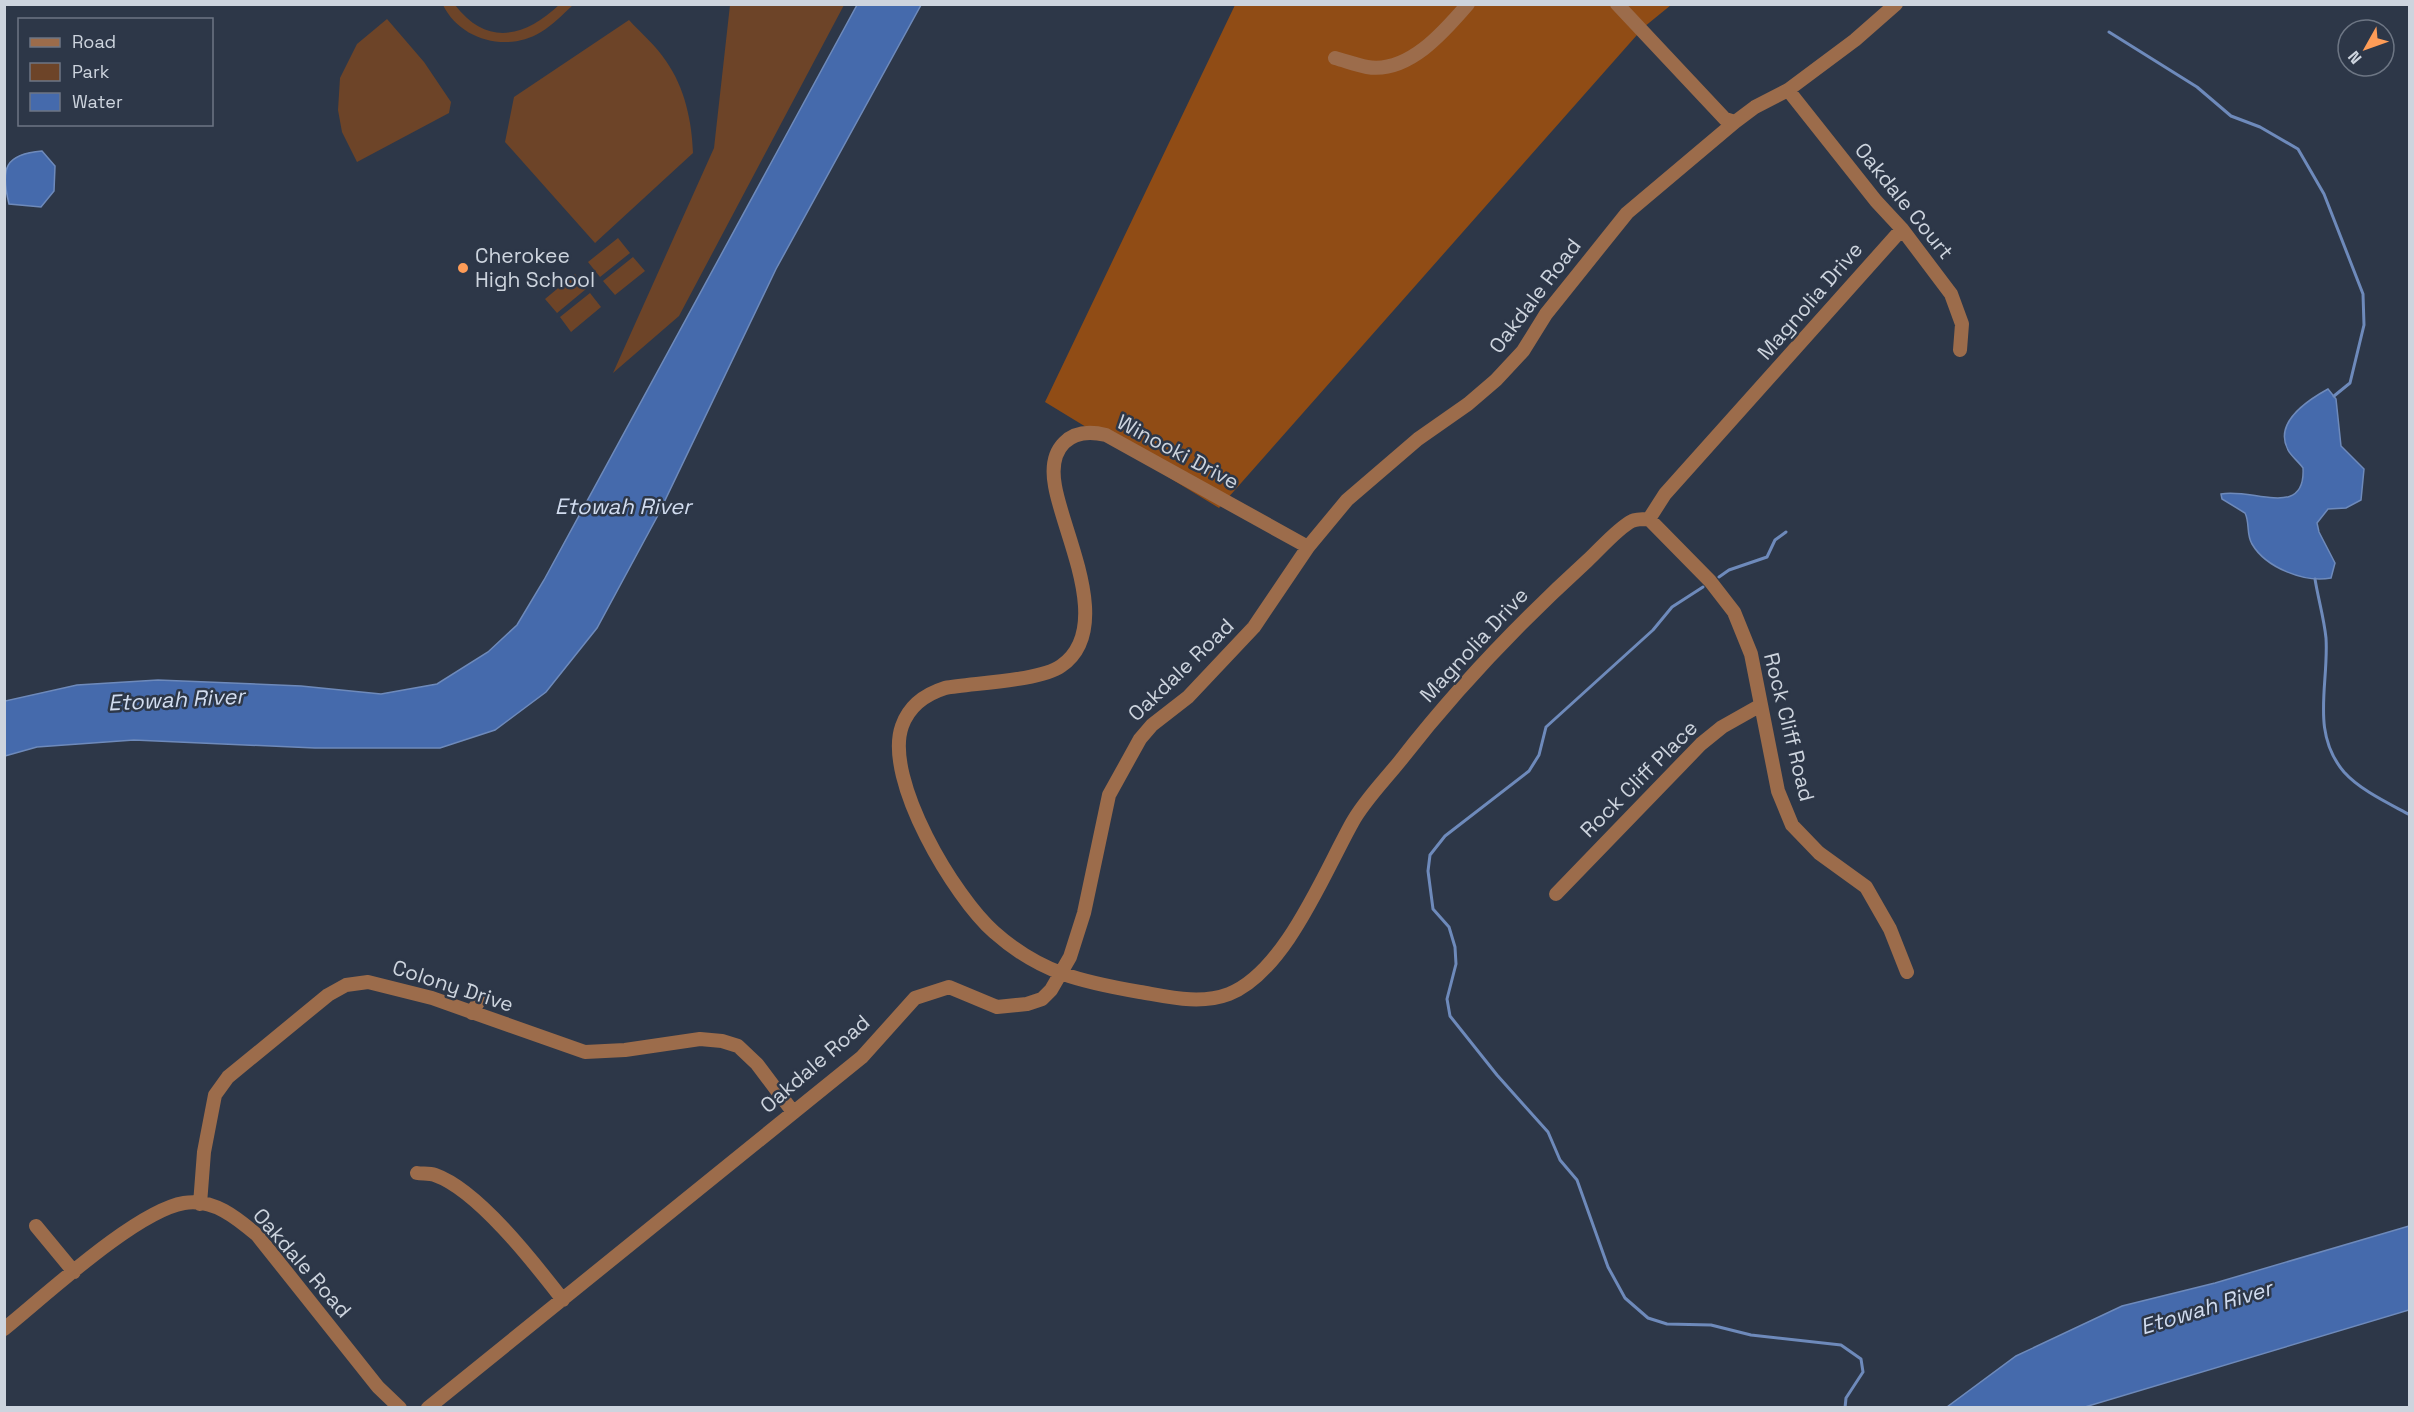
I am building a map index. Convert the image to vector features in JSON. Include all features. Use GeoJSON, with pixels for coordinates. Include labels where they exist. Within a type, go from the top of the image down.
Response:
{"type":"FeatureCollection","features":[{"type":"Feature","properties":{"kind":"street"},"geometry":{"type":"LineString","coordinates":[[1335,58],[1369,68],[1389,66],[1407,60],[1448,28],[1468,4]]}},
{"type":"Feature","properties":{"kind":"street"},"geometry":{"type":"LineString","coordinates":[[1617,4],[1725,119],[1735,122]]}},
{"type":"Feature","properties":{"kind":"street","name":"Oakdale Road"},"geometry":{"type":"LineString","coordinates":[[428,1407],[873,1048],[915,998],[949,987],[997,1007],[1027,1004],[1042,999],[1070,957],[1084,913],[1109,795],[1125,762],[1152,725],[1188,697],[1254,627],[1308,547],[1347,500],[1418,440],[1468,404],[1496,380],[1523,351],[1546,314],[1627,213],[1735,122],[1755,107],[1788,90],[1856,40],[1896,4]]}},
{"type":"Feature","properties":{"kind":"street","name":"Oakdale Court"},"geometry":{"type":"LineString","coordinates":[[1788,90],[1854,174],[1902,229],[1951,294],[1962,324],[1960,350]]}},
{"type":"Feature","properties":{"kind":"street","name":"Magnolia Drive"},"geometry":{"type":"LineString","coordinates":[[1059,975],[1090,983],[1195,1000],[1230,994],[1253,980],[1282,947],[1331,867],[1353,821],[1432,720],[1488,657],[1552,592],[1631,521],[1649,519],[1665,494],[1902,229]]}},
{"type":"Feature","properties":{"kind":"street","name":"Winooki Drive"},"geometry":{"type":"LineString","coordinates":[[1059,975],[994,933],[953,883],[918,822],[902,772],[899,747],[901,727],[907,716],[919,701],[931,692],[1050,672],[1062,666],[1074,654],[1083,627],[1083,590],[1077,558],[1055,486],[1054,465],[1057,454],[1069,438],[1077,433],[1106,435],[1308,547]]}},
{"type":"Feature","properties":{"kind":"street","name":"Rock Cliff Road"},"geometry":{"type":"LineString","coordinates":[[1649,519],[1710,581],[1734,612],[1751,654],[1778,791],[1792,825],[1819,853],[1866,887],[1890,929],[1907,972]]}},
{"type":"Feature","properties":{"kind":"street","name":"Rock Cliff Place"},"geometry":{"type":"LineString","coordinates":[[1556,894],[1701,744],[1722,727],[1761,705]]}},
{"type":"Feature","properties":{"kind":"street","name":"Colony Drive"},"geometry":{"type":"LineString","coordinates":[[200,1204],[204,1152],[215,1095],[228,1077],[328,995],[346,986],[368,981],[498,1019],[585,1052],[625,1050],[700,1039],[722,1041],[738,1046],[753,1060],[794,1112]]}},
{"type":"Feature","properties":{"kind":"street"},"geometry":{"type":"LineString","coordinates":[[472,1013],[481,997]]}},
{"type":"Feature","properties":{"kind":"street"},"geometry":{"type":"LineString","coordinates":[[417,1173],[434,1175],[464,1191],[524,1250],[563,1300]]}},
{"type":"Feature","properties":{"kind":"street","name":"Oakdale Road"},"geometry":{"type":"LineString","coordinates":[[4,1329],[145,1218],[184,1203],[213,1206],[235,1216],[257,1235],[378,1387],[400,1407]]}},
{"type":"Feature","properties":{"kind":"street"},"geometry":{"type":"LineString","coordinates":[[36,1226],[74,1272]]}},
{"type":"Feature","properties":{"kind":"green space"},"geometry":{"type":"Polygon","coordinates":[[[443,5],[455,5],[467,18],[480,27],[493,32],[506,33],[533,24],[559,5],[573,5],[541,32],[514,42],[500,42],[486,40],[461,27],[443,5]]]}},
{"type":"Feature","properties":{"kind":"green space"},"geometry":{"type":"Polygon","coordinates":[[[730,5],[844,5],[679,316],[613,373],[714,148],[730,5]]]}},
{"type":"Feature","properties":{"kind":"green space"},"geometry":{"type":"Polygon","coordinates":[[[387,19],[424,62],[451,102],[449,113],[357,162],[342,132],[338,110],[340,78],[357,44],[387,19]]]}},
{"type":"Feature","properties":{"kind":"green space"},"geometry":{"type":"Polygon","coordinates":[[[629,20],[662,55],[673,71],[683,94],[689,117],[693,153],[595,243],[505,142],[514,97],[629,20]]]}},
{"type":"Feature","properties":{"kind":"green space"},"geometry":{"type":"Polygon","coordinates":[[[618,238],[630,253],[600,277],[588,262],[618,238]]]}},
{"type":"Feature","properties":{"kind":"green space"},"geometry":{"type":"Polygon","coordinates":[[[633,257],[645,271],[615,295],[603,281],[633,257]]]}},
{"type":"Feature","properties":{"kind":"green space"},"geometry":{"type":"Polygon","coordinates":[[[575,274],[586,289],[557,313],[545,299],[575,274]]]}},
{"type":"Feature","properties":{"kind":"green space"},"geometry":{"type":"Polygon","coordinates":[[[590,293],[601,307],[571,332],[560,317],[590,293]]]}},
{"type":"Feature","properties":{"kind":"shaded area"},"geometry":{"type":"Polygon","coordinates":[[[1235,5],[1671,5],[1644,27],[1219,508],[1045,402],[1235,5]]]}},
{"type":"Feature","properties":{"kind":"water","name":"Etowah River"},"geometry":{"type":"Polygon","coordinates":[[[857,5],[921,5],[776,269],[657,517],[597,628],[546,692],[495,730],[440,748],[315,748],[134,740],[37,747],[5,756],[5,701],[77,685],[158,680],[301,686],[381,694],[437,684],[488,652],[517,625],[544,580],[857,5]]]}},
{"type":"Feature","properties":{"kind":"water"},"geometry":{"type":"Polygon","coordinates":[[[42,151],[55,166],[54,191],[41,207],[9,204],[5,181],[8,165],[20,155],[42,151]]]}},
{"type":"Feature","properties":{"kind":"water"},"geometry":{"type":"Polygon","coordinates":[[[2328,389],[2336,399],[2341,446],[2364,469],[2361,500],[2346,508],[2328,509],[2317,523],[2319,532],[2335,563],[2331,578],[2321,579],[2287,572],[2276,567],[2258,553],[2250,540],[2245,513],[2222,499],[2221,494],[2233,493],[2274,498],[2296,493],[2302,484],[2303,468],[2288,450],[2285,430],[2295,413],[2311,399],[2328,389]]]}},
{"type":"Feature","properties":{"kind":"water","name":"Etowah River"},"geometry":{"type":"Polygon","coordinates":[[[2409,1226],[2409,1310],[2085,1407],[1947,1407],[2016,1356],[2122,1306],[2215,1283],[2409,1226]]]}},
{"type":"Feature","properties":{"kind":"waterway"},"geometry":{"type":"LineString","coordinates":[[2109,32],[2197,87],[2231,116],[2260,127],[2298,149],[2324,194],[2363,294],[2364,325],[2350,383],[2334,396]]}},
{"type":"Feature","properties":{"kind":"waterway"},"geometry":{"type":"LineString","coordinates":[[1719,577],[1729,570],[1767,557],[1775,540],[1786,532]]}},
{"type":"Feature","properties":{"kind":"waterway"},"geometry":{"type":"LineString","coordinates":[[2315,579],[2326,638],[2323,708],[2327,741],[2334,757],[2351,779],[2375,796],[2410,815]]}},
{"type":"Feature","properties":{"kind":"waterway"},"geometry":{"type":"LineString","coordinates":[[1703,587],[1672,607],[1653,630],[1546,727],[1539,755],[1529,771],[1445,836],[1430,855],[1428,871],[1433,909],[1449,927],[1455,947],[1456,964],[1447,999],[1450,1016],[1497,1075],[1548,1132],[1560,1160],[1577,1180],[1608,1267],[1625,1298],[1648,1318],[1667,1324],[1711,1325],[1751,1335],[1841,1345],[1861,1359],[1863,1372],[1846,1398],[1845,1408]]}},
{"type":"Feature","properties":{"kind":"place","name":"Cherokee High School"},"geometry":{"type":"Point","coordinates":[463,268]}}]}
